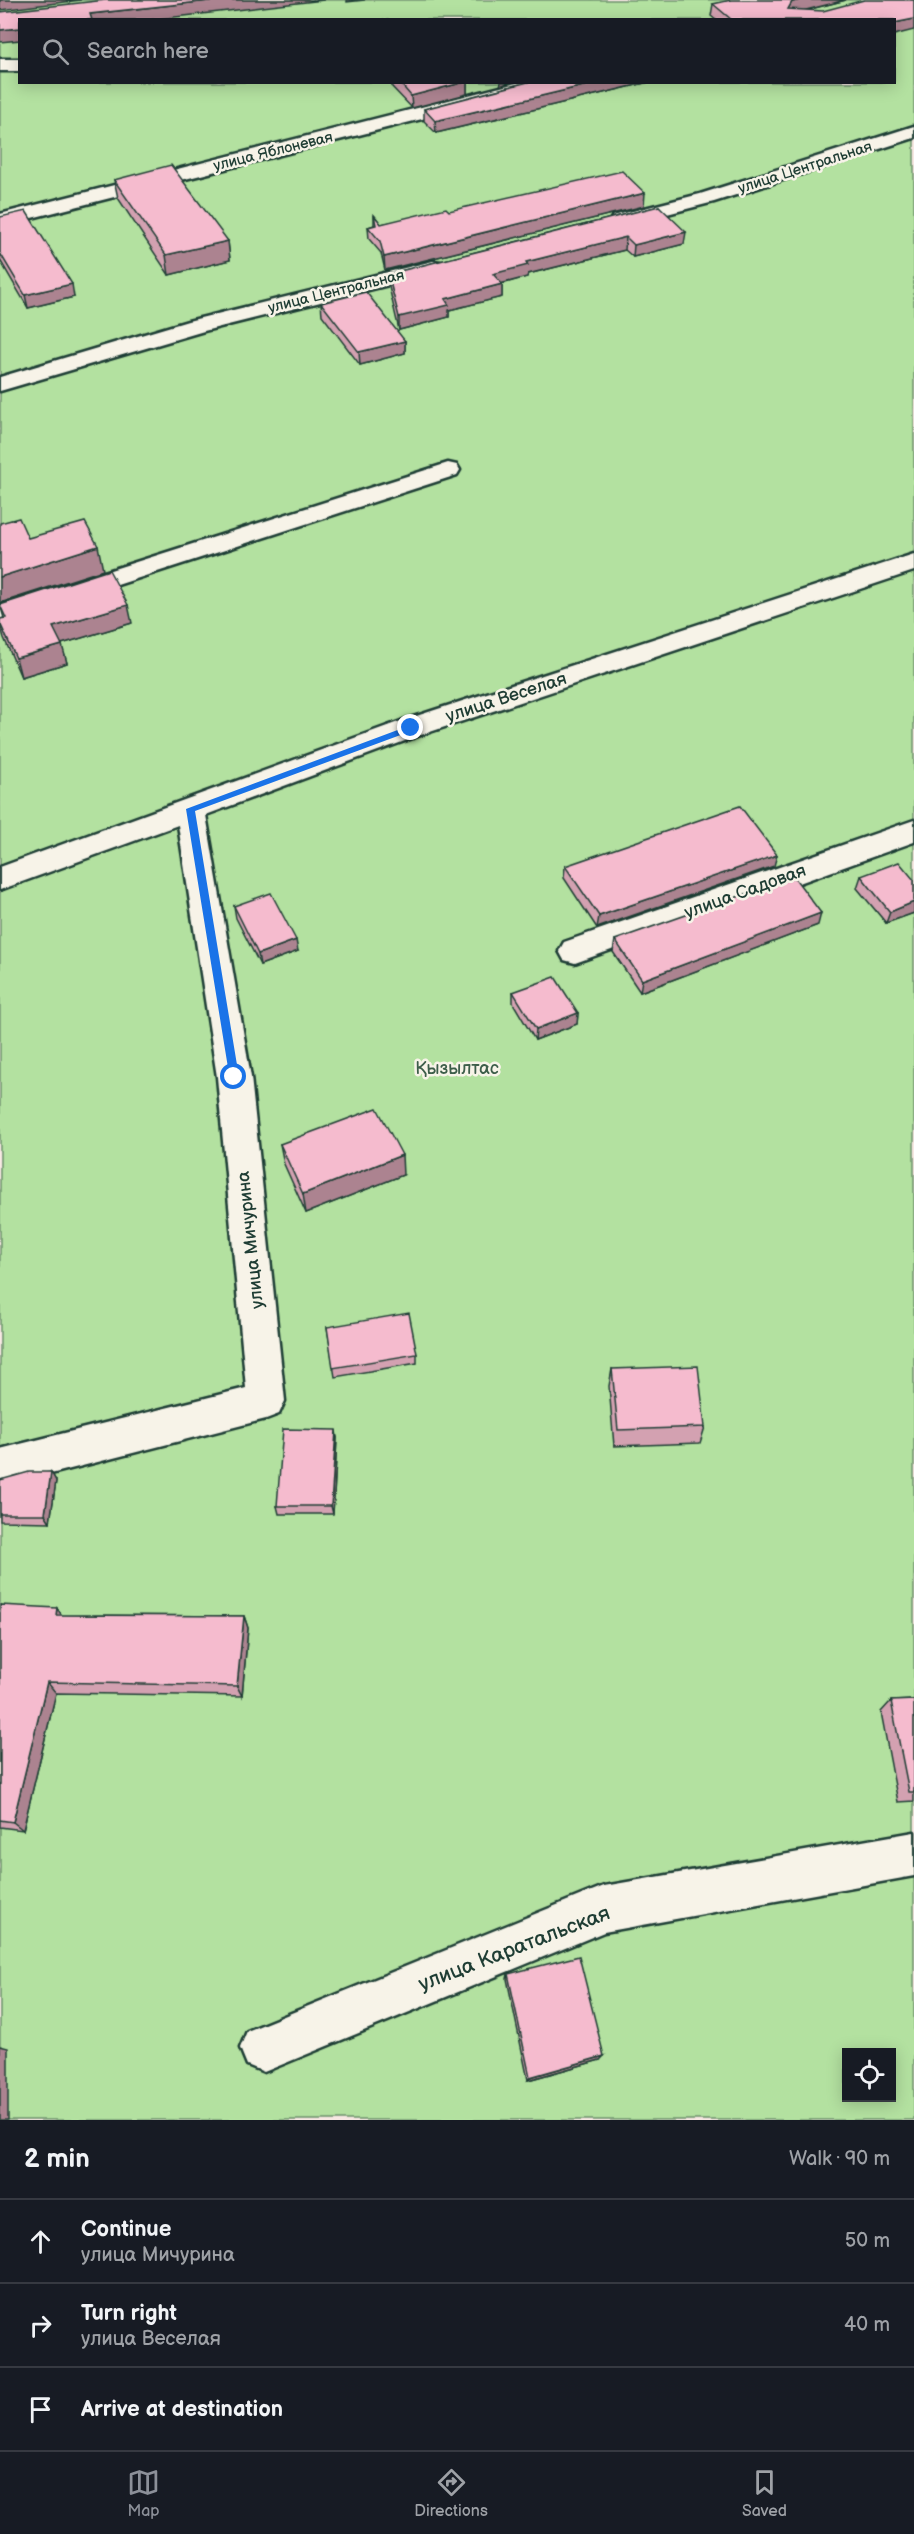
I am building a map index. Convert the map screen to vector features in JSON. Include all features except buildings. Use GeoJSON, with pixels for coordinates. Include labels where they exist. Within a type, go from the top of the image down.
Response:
{"type":"FeatureCollection","features":[{"type":"Feature","properties":{"kind":"street"},"geometry":{"type":"LineString","coordinates":[[0,65],[18,65]]}},
{"type":"Feature","properties":{"kind":"street","name":"улица Яблоневая"},"geometry":{"type":"LineString","coordinates":[[0,220],[538,84]]}},
{"type":"Feature","properties":{"kind":"street"},"geometry":{"type":"LineString","coordinates":[[456,85],[513,91]]}},
{"type":"Feature","properties":{"kind":"street","name":"улица Центральная"},"geometry":{"type":"LineString","coordinates":[[603,224],[707,198],[914,132]]}},
{"type":"Feature","properties":{"kind":"street","name":"улица Центральная"},"geometry":{"type":"LineString","coordinates":[[0,384],[196,326],[451,262]]}},
{"type":"Feature","properties":{"kind":"street"},"geometry":{"type":"LineString","coordinates":[[0,614],[448,470]]}},
{"type":"Feature","properties":{"kind":"street","name":"улица Веселая"},"geometry":{"type":"LineString","coordinates":[[0,879],[411,728],[914,562]]}},
{"type":"Feature","properties":{"kind":"street","name":"улица Мичурина"},"geometry":{"type":"LineString","coordinates":[[0,1468],[266,1401],[234,1077],[190,809]]}},
{"type":"Feature","properties":{"kind":"street","name":"улица Садовая"},"geometry":{"type":"LineString","coordinates":[[575,951],[914,831]]}},
{"type":"Feature","properties":{"kind":"street","name":"улица Каратальская"},"geometry":{"type":"LineString","coordinates":[[264,2048],[604,1910],[914,1854]]}},
{"type":"Feature","properties":{"kind":"green space","name":"Қызылтас"},"geometry":{"type":"Polygon","coordinates":[[[0,0],[914,0],[914,2120],[0,2120],[0,0]]]}},
{"type":"Feature","properties":{"kind":"route"},"geometry":{"type":"LineString","coordinates":[[234,1077],[190,809],[411,728]]}}]}
